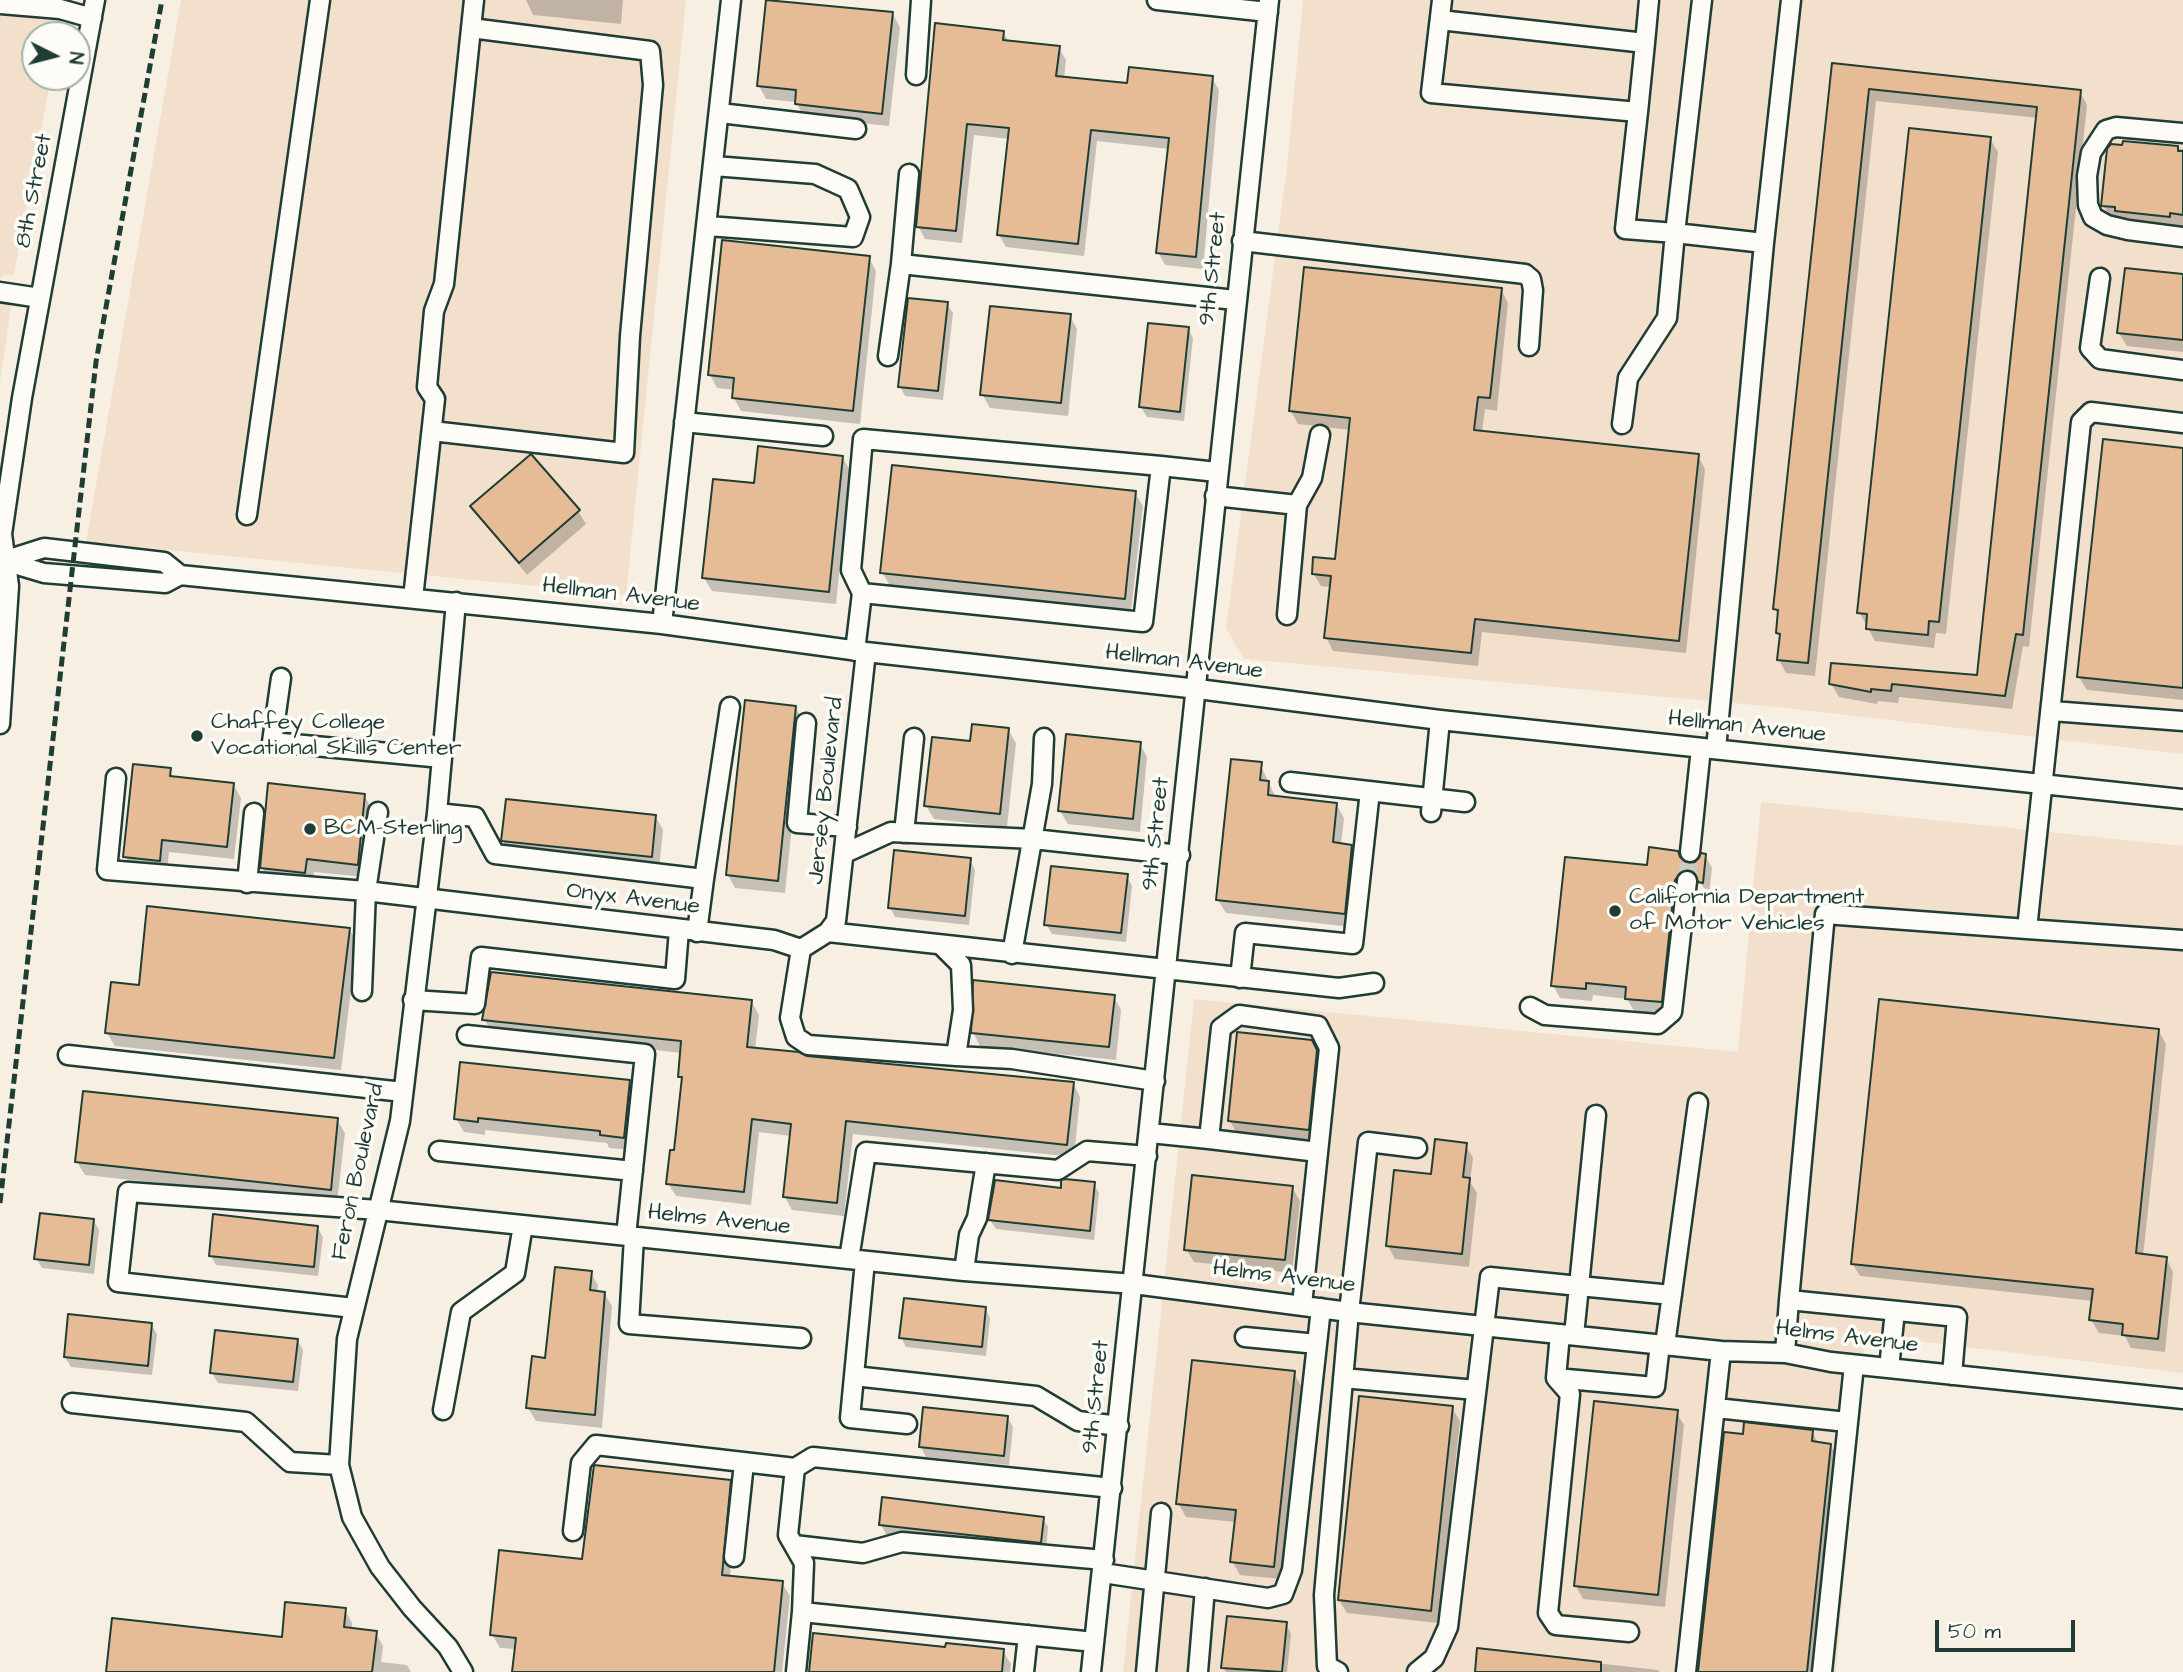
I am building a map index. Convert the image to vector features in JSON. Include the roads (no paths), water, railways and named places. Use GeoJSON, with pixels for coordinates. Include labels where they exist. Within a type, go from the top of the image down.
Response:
{"type":"FeatureCollection","features":[{"type":"Feature","properties":{"kind":"street","name":"8th Street"},"geometry":{"type":"LineString","coordinates":[[0,724],[9,586],[2,561],[2,534],[40,298],[95,0]]}},
{"type":"Feature","properties":{"kind":"street"},"geometry":{"type":"LineString","coordinates":[[247,515],[320,0]]}},
{"type":"Feature","properties":{"kind":"street"},"geometry":{"type":"LineString","coordinates":[[413,598],[435,399],[426,387],[434,311],[444,284],[474,0]]}},
{"type":"Feature","properties":{"kind":"street"},"geometry":{"type":"LineString","coordinates":[[662,624],[715,166],[731,0]]}},
{"type":"Feature","properties":{"kind":"street"},"geometry":{"type":"LineString","coordinates":[[916,75],[921,0]]}},
{"type":"Feature","properties":{"kind":"street"},"geometry":{"type":"LineString","coordinates":[[1157,0],[1268,6]]}},
{"type":"Feature","properties":{"kind":"street"},"geometry":{"type":"LineString","coordinates":[[1442,0],[1431,93],[1638,112]]}},
{"type":"Feature","properties":{"kind":"street"},"geometry":{"type":"LineString","coordinates":[[1649,0],[1625,229],[1764,243]]}},
{"type":"Feature","properties":{"kind":"street"},"geometry":{"type":"LineString","coordinates":[[1622,424],[1628,378],[1667,318],[1702,0]]}},
{"type":"Feature","properties":{"kind":"street"},"geometry":{"type":"LineString","coordinates":[[1690,852],[1709,749],[1791,0]]}},
{"type":"Feature","properties":{"kind":"street"},"geometry":{"type":"LineString","coordinates":[[0,4],[60,9],[92,18]]}},
{"type":"Feature","properties":{"kind":"street","name":"9th Street"},"geometry":{"type":"LineString","coordinates":[[1091,1672],[1198,689],[1217,472],[1268,6]]}},
{"type":"Feature","properties":{"kind":"street"},"geometry":{"type":"LineString","coordinates":[[1440,20],[1645,43]]}},
{"type":"Feature","properties":{"kind":"street"},"geometry":{"type":"LineString","coordinates":[[432,431],[624,453],[630,336],[653,85],[650,51],[471,28]]}},
{"type":"Feature","properties":{"kind":"street"},"geometry":{"type":"LineString","coordinates":[[720,113],[856,129]]}},
{"type":"Feature","properties":{"kind":"street"},"geometry":{"type":"LineString","coordinates":[[2183,133],[2116,127],[2106,130],[2091,153],[2087,176],[2088,205],[2093,217],[2106,225],[2128,230],[2183,237]]}},
{"type":"Feature","properties":{"kind":"street"},"geometry":{"type":"LineString","coordinates":[[708,226],[853,237],[860,217],[848,189],[815,174],[715,166]]}},
{"type":"Feature","properties":{"kind":"street"},"geometry":{"type":"LineString","coordinates":[[888,356],[901,264],[909,174]]}},
{"type":"Feature","properties":{"kind":"street"},"geometry":{"type":"LineString","coordinates":[[1242,241],[1525,274],[1531,279],[1533,290],[1529,346]]}},
{"type":"Feature","properties":{"kind":"street"},"geometry":{"type":"LineString","coordinates":[[901,264],[1235,300]]}},
{"type":"Feature","properties":{"kind":"street"},"geometry":{"type":"LineString","coordinates":[[2100,278],[2090,348],[2100,359],[2183,370]]}},
{"type":"Feature","properties":{"kind":"street"},"geometry":{"type":"LineString","coordinates":[[0,292],[40,298]]}},
{"type":"Feature","properties":{"kind":"street"},"geometry":{"type":"LineString","coordinates":[[2027,929],[2081,422],[2091,412],[2183,423]]}},
{"type":"Feature","properties":{"kind":"street"},"geometry":{"type":"LineString","coordinates":[[684,422],[823,436]]}},
{"type":"Feature","properties":{"kind":"street"},"geometry":{"type":"LineString","coordinates":[[1287,615],[1297,505],[1312,478],[1320,435]]}},
{"type":"Feature","properties":{"kind":"street"},"geometry":{"type":"LineString","coordinates":[[1161,466],[1143,622],[862,593],[851,570],[863,439],[1161,466],[1217,472]]}},
{"type":"Feature","properties":{"kind":"street"},"geometry":{"type":"LineString","coordinates":[[1215,496],[1297,505]]}},
{"type":"Feature","properties":{"kind":"street","name":"Hellman Avenue"},"geometry":{"type":"LineString","coordinates":[[2,561],[44,548],[164,562],[180,575],[662,624],[861,652],[1198,689],[1440,720],[2183,799]]}},
{"type":"Feature","properties":{"kind":"street","name":"Hellman Avenue"},"geometry":{"type":"LineString","coordinates":[[2,561],[44,573],[70,576],[165,583],[180,575]]}},
{"type":"Feature","properties":{"kind":"street","name":"Jersey Boulevard"},"geometry":{"type":"LineString","coordinates":[[828,932],[836,921],[848,827],[861,652],[862,593]]}},
{"type":"Feature","properties":{"kind":"street","name":"Feron Boulevard"},"geometry":{"type":"LineString","coordinates":[[456,602],[438,813],[400,1121],[347,1339],[339,1465],[352,1517],[380,1567],[411,1608],[448,1647],[463,1672]]}},
{"type":"Feature","properties":{"kind":"street"},"geometry":{"type":"LineString","coordinates":[[281,678],[272,742],[442,758]]}},
{"type":"Feature","properties":{"kind":"street"},"geometry":{"type":"LineString","coordinates":[[413,1000],[475,1004],[481,957],[675,979],[704,878],[730,707]]}},
{"type":"Feature","properties":{"kind":"street"},"geometry":{"type":"LineString","coordinates":[[2052,711],[2183,721]]}},
{"type":"Feature","properties":{"kind":"street"},"geometry":{"type":"LineString","coordinates":[[1432,805],[1440,720]]}},
{"type":"Feature","properties":{"kind":"street"},"geometry":{"type":"LineString","coordinates":[[807,723],[797,823],[848,827]]}},
{"type":"Feature","properties":{"kind":"street"},"geometry":{"type":"LineString","coordinates":[[904,833],[914,738]]}},
{"type":"Feature","properties":{"kind":"street"},"geometry":{"type":"LineString","coordinates":[[1012,954],[1042,784],[1044,738]]}},
{"type":"Feature","properties":{"kind":"street","name":"Onyx Avenue"},"geometry":{"type":"LineString","coordinates":[[116,778],[107,870],[366,891],[774,940],[801,949]]}},
{"type":"Feature","properties":{"kind":"street"},"geometry":{"type":"LineString","coordinates":[[1290,782],[1370,791],[1432,805],[1465,802]]}},
{"type":"Feature","properties":{"kind":"street"},"geometry":{"type":"LineString","coordinates":[[1240,978],[1245,933],[1353,944],[1370,791]]}},
{"type":"Feature","properties":{"kind":"street"},"geometry":{"type":"LineString","coordinates":[[362,991],[366,891],[378,812]]}},
{"type":"Feature","properties":{"kind":"street"},"geometry":{"type":"LineString","coordinates":[[247,883],[254,813]]}},
{"type":"Feature","properties":{"kind":"street"},"geometry":{"type":"LineString","coordinates":[[438,813],[475,817],[495,854],[704,878]]}},
{"type":"Feature","properties":{"kind":"street"},"geometry":{"type":"LineString","coordinates":[[845,852],[891,832],[1033,839],[1180,855]]}},
{"type":"Feature","properties":{"kind":"street"},"geometry":{"type":"LineString","coordinates":[[1530,1007],[1545,1015],[1658,1024],[1671,1012],[1688,881]]}},
{"type":"Feature","properties":{"kind":"street"},"geometry":{"type":"LineString","coordinates":[[1785,1353],[1825,914],[2183,940]]}},
{"type":"Feature","properties":{"kind":"street"},"geometry":{"type":"LineString","coordinates":[[1155,1081],[1025,1061],[808,1045],[796,1037],[790,1018],[801,949],[828,932],[1339,988],[1374,983]]}},
{"type":"Feature","properties":{"kind":"street"},"geometry":{"type":"LineString","coordinates":[[942,945],[961,965],[963,1010],[956,1056]]}},
{"type":"Feature","properties":{"kind":"street"},"geometry":{"type":"LineString","coordinates":[[1209,1139],[1221,1028],[1239,1015],[1318,1026],[1329,1048],[1302,1305]]}},
{"type":"Feature","properties":{"kind":"street"},"geometry":{"type":"LineString","coordinates":[[467,1035],[645,1054],[633,1171],[629,1324],[801,1338]]}},
{"type":"Feature","properties":{"kind":"street"},"geometry":{"type":"LineString","coordinates":[[68,1055],[403,1092]]}},
{"type":"Feature","properties":{"kind":"street"},"geometry":{"type":"LineString","coordinates":[[1556,1378],[1655,1387],[1672,1295],[1698,1103]]}},
{"type":"Feature","properties":{"kind":"street"},"geometry":{"type":"LineString","coordinates":[[1556,1378],[1580,1286],[1596,1115]]}},
{"type":"Feature","properties":{"kind":"street"},"geometry":{"type":"LineString","coordinates":[[1150,1133],[1318,1152]]}},
{"type":"Feature","properties":{"kind":"street"},"geometry":{"type":"LineString","coordinates":[[1338,1672],[1327,1665],[1324,1595],[1349,1312],[1368,1142],[1417,1148]]}},
{"type":"Feature","properties":{"kind":"street"},"geometry":{"type":"LineString","coordinates":[[439,1151],[633,1171]]}},
{"type":"Feature","properties":{"kind":"street"},"geometry":{"type":"LineString","coordinates":[[906,1424],[850,1418],[854,1376],[857,1260],[866,1152],[1058,1170],[1087,1151],[1147,1156]]}},
{"type":"Feature","properties":{"kind":"street"},"geometry":{"type":"LineString","coordinates":[[964,1271],[969,1236],[977,1218],[986,1163]]}},
{"type":"Feature","properties":{"kind":"street","name":"Helms Avenue"},"geometry":{"type":"LineString","coordinates":[[354,1308],[118,1282],[128,1192],[378,1210],[964,1271],[1134,1284],[1349,1312],[1721,1351],[1785,1353],[1854,1365],[2183,1399]]}},
{"type":"Feature","properties":{"kind":"street"},"geometry":{"type":"LineString","coordinates":[[443,1410],[461,1311],[515,1273],[523,1225]]}},
{"type":"Feature","properties":{"kind":"street"},"geometry":{"type":"LineString","coordinates":[[1417,1672],[1434,1658],[1448,1627],[1490,1277],[1672,1295]]}},
{"type":"Feature","properties":{"kind":"street"},"geometry":{"type":"LineString","coordinates":[[1789,1300],[1957,1317],[1952,1375]]}},
{"type":"Feature","properties":{"kind":"street"},"geometry":{"type":"LineString","coordinates":[[794,1545],[863,1553],[902,1542],[1104,1567],[1156,1580],[1268,1598],[1283,1594],[1289,1584],[1321,1308]]}},
{"type":"Feature","properties":{"kind":"street"},"geometry":{"type":"LineString","coordinates":[[1889,1368],[1895,1311]]}},
{"type":"Feature","properties":{"kind":"street"},"geometry":{"type":"LineString","coordinates":[[1245,1337],[1317,1344]]}},
{"type":"Feature","properties":{"kind":"street"},"geometry":{"type":"LineString","coordinates":[[1686,1672],[1721,1351]]}},
{"type":"Feature","properties":{"kind":"street"},"geometry":{"type":"LineString","coordinates":[[1822,1672],[1854,1365]]}},
{"type":"Feature","properties":{"kind":"street"},"geometry":{"type":"LineString","coordinates":[[854,1376],[1036,1396],[1078,1422],[1119,1426]]}},
{"type":"Feature","properties":{"kind":"street"},"geometry":{"type":"LineString","coordinates":[[1343,1378],[1476,1390]]}},
{"type":"Feature","properties":{"kind":"street"},"geometry":{"type":"LineString","coordinates":[[1556,1378],[1570,1394],[1548,1613],[1556,1625],[1629,1632]]}},
{"type":"Feature","properties":{"kind":"street"},"geometry":{"type":"LineString","coordinates":[[72,1403],[246,1422],[290,1462],[339,1465]]}},
{"type":"Feature","properties":{"kind":"street"},"geometry":{"type":"LineString","coordinates":[[1716,1408],[1847,1422]]}},
{"type":"Feature","properties":{"kind":"street"},"geometry":{"type":"LineString","coordinates":[[573,1531],[581,1463],[596,1445],[794,1468],[813,1457],[1112,1488]]}},
{"type":"Feature","properties":{"kind":"street"},"geometry":{"type":"LineString","coordinates":[[734,1557],[744,1463]]}},
{"type":"Feature","properties":{"kind":"street"},"geometry":{"type":"LineString","coordinates":[[794,1468],[788,1535],[804,1563],[796,1672]]}},
{"type":"Feature","properties":{"kind":"street"},"geometry":{"type":"LineString","coordinates":[[1146,1672],[1161,1513]]}},
{"type":"Feature","properties":{"kind":"street"},"geometry":{"type":"LineString","coordinates":[[1198,1672],[1205,1588]]}},
{"type":"Feature","properties":{"kind":"street"},"geometry":{"type":"LineString","coordinates":[[802,1612],[1094,1642]]}},
{"type":"Feature","properties":{"kind":"street"},"geometry":{"type":"LineString","coordinates":[[1024,1672],[1028,1635]]}},
{"type":"Feature","properties":{"kind":"tunnel"},"geometry":{"type":"LineString","coordinates":[[1687,881],[1690,852]]}},
{"type":"Feature","properties":{"kind":"railway"},"geometry":{"type":"LineString","coordinates":[[0,1203],[96,362],[162,0]]}},
{"type":"Feature","properties":{"kind":"place","name":"Chaffey College Vocational Skills Center"},"geometry":{"type":"Point","coordinates":[197,736]}},
{"type":"Feature","properties":{"kind":"place","name":"BCM-Sterling"},"geometry":{"type":"Point","coordinates":[310,829]}},
{"type":"Feature","properties":{"kind":"place","name":"California Department of Motor Vehicles"},"geometry":{"type":"Point","coordinates":[1615,911]}}]}
